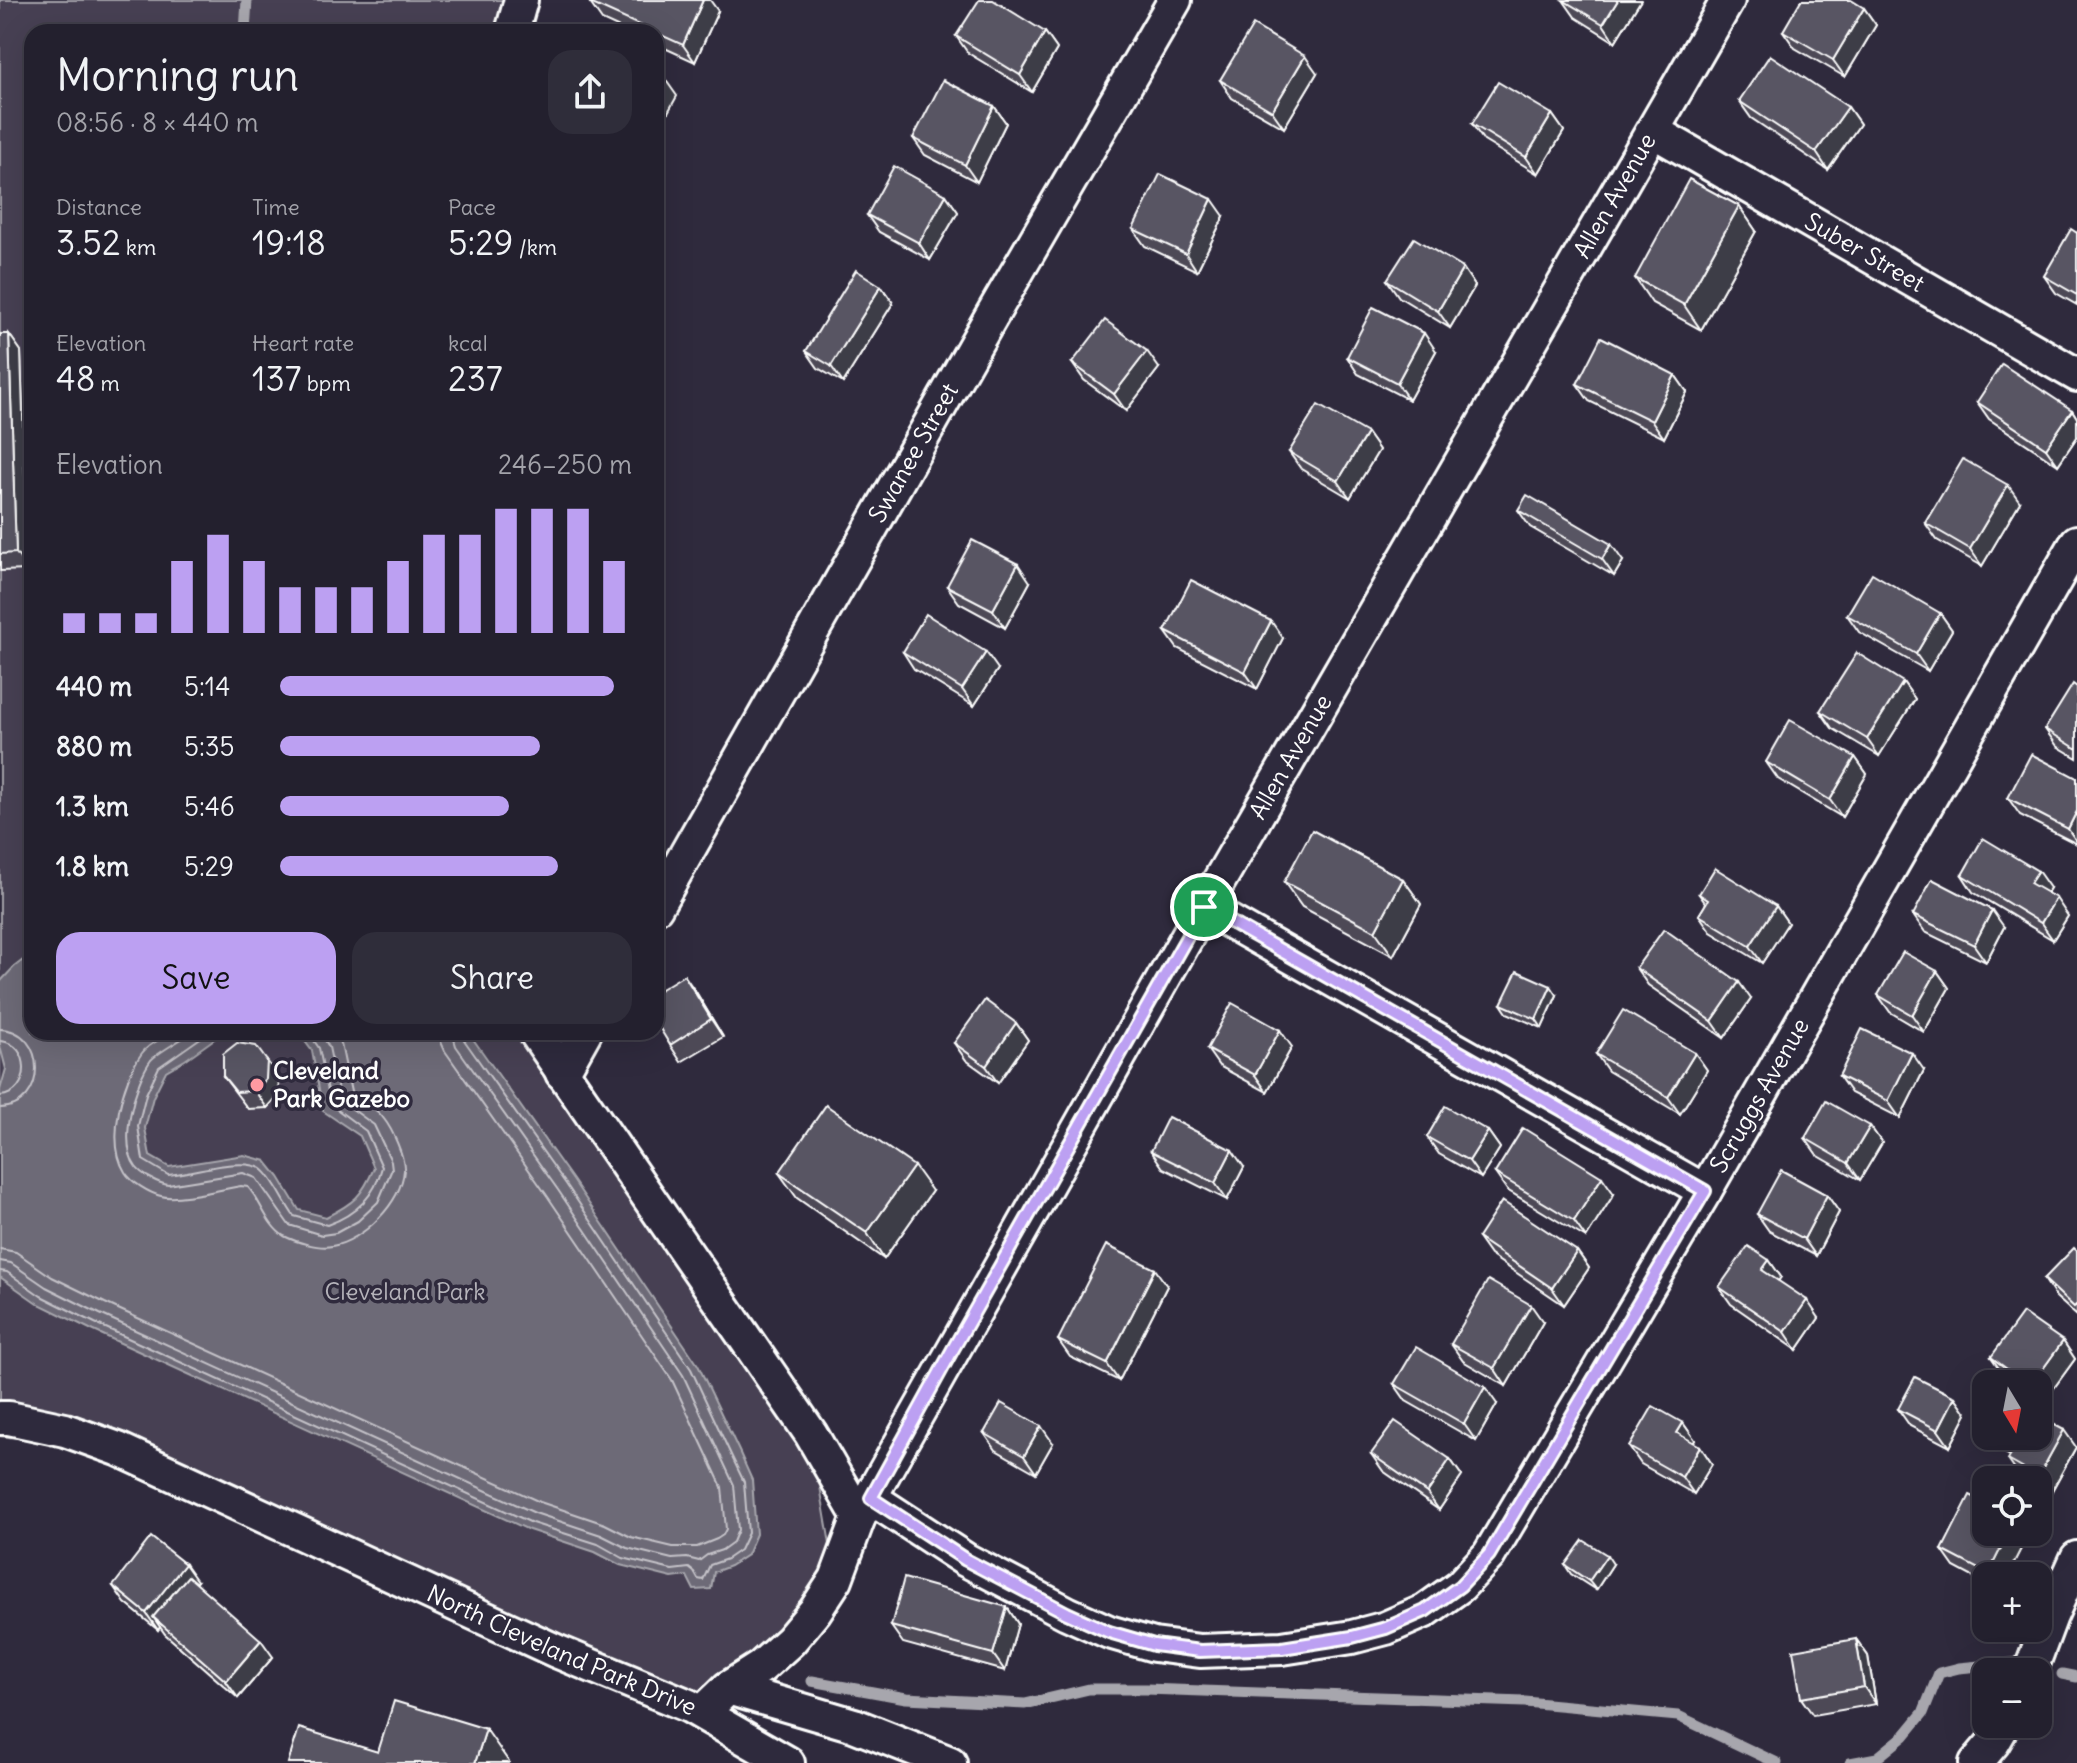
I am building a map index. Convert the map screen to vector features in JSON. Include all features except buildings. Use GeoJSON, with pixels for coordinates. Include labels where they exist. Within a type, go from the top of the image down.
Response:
{"type":"FeatureCollection","features":[{"type":"Feature","properties":{"kind":"street"},"geometry":{"type":"LineString","coordinates":[[508,0],[510,24]]}},
{"type":"Feature","properties":{"kind":"street"},"geometry":{"type":"LineString","coordinates":[[514,24],[521,0]]}},
{"type":"Feature","properties":{"kind":"street","name":"Swanee Street"},"geometry":{"type":"LineString","coordinates":[[664,893],[1175,0]]}},
{"type":"Feature","properties":{"kind":"street","name":"Allen Avenue"},"geometry":{"type":"LineString","coordinates":[[865,1507],[1204,907],[1728,0]]}},
{"type":"Feature","properties":{"kind":"street","name":"Suber Street"},"geometry":{"type":"LineString","coordinates":[[1653,131],[2077,375]]}},
{"type":"Feature","properties":{"kind":"street","name":"Scruggs Avenue"},"geometry":{"type":"LineString","coordinates":[[865,1507],[1067,1613],[1109,1632],[1154,1645],[1200,1651],[1282,1648],[1352,1637],[1386,1628],[1425,1611],[1460,1586],[1489,1555],[1705,1191],[2077,542]]}},
{"type":"Feature","properties":{"kind":"street"},"geometry":{"type":"LineString","coordinates":[[1204,907],[1705,1191]]}},
{"type":"Feature","properties":{"kind":"street"},"geometry":{"type":"LineString","coordinates":[[540,1040],[811,1434],[865,1507]]}},
{"type":"Feature","properties":{"kind":"street"},"geometry":{"type":"LineString","coordinates":[[562,1073],[581,1040]]}},
{"type":"Feature","properties":{"kind":"street","name":"North Cleveland Park Drive"},"geometry":{"type":"LineString","coordinates":[[0,1418],[65,1430],[118,1449],[556,1651],[703,1712],[728,1688],[761,1667],[790,1641],[815,1611],[836,1579],[865,1507]]}},
{"type":"Feature","properties":{"kind":"street"},"geometry":{"type":"LineString","coordinates":[[2035,1658],[2077,1558]]}},
{"type":"Feature","properties":{"kind":"street"},"geometry":{"type":"LineString","coordinates":[[728,1688],[854,1725],[950,1763]]}},
{"type":"Feature","properties":{"kind":"street"},"geometry":{"type":"LineString","coordinates":[[703,1712],[788,1763]]}},
{"type":"Feature","properties":{"kind":"street"},"geometry":{"type":"LineString","coordinates":[[1976,1763],[1996,1738]]}},
{"type":"Feature","properties":{"kind":"green space","name":"Cleveland Park"},"geometry":{"type":"Polygon","coordinates":[[[0,0],[503,0],[500,24],[24,24],[24,1040],[552,1040],[811,1434],[836,1579],[689,1706],[118,1449],[0,1436],[0,0]]]}},
{"type":"Feature","properties":{"kind":"water"},"geometry":{"type":"Polygon","coordinates":[[[24,959],[24,1040],[213,1040],[166,1071],[153,1097],[145,1128],[150,1156],[169,1167],[244,1155],[266,1161],[299,1210],[326,1217],[356,1198],[374,1168],[360,1136],[323,1111],[312,1051],[304,1040],[474,1040],[698,1365],[752,1480],[756,1534],[747,1555],[714,1572],[711,1589],[694,1590],[687,1576],[672,1578],[620,1565],[595,1552],[529,1530],[92,1330],[37,1303],[0,1277],[0,1090],[6,1069],[0,1046],[0,982],[24,959]]]}},
{"type":"Feature","properties":{"kind":"waterway"},"geometry":{"type":"LineString","coordinates":[[246,24],[247,0]]}},
{"type":"Feature","properties":{"kind":"waterway"},"geometry":{"type":"LineString","coordinates":[[1850,1763],[1877,1758],[1904,1736],[1923,1713],[1939,1673],[1972,1667]]}},
{"type":"Feature","properties":{"kind":"waterway"},"geometry":{"type":"LineString","coordinates":[[2062,1674],[2077,1677]]}},
{"type":"Feature","properties":{"kind":"waterway"},"geometry":{"type":"LineString","coordinates":[[812,1681],[906,1698],[1025,1704],[1089,1689],[1525,1702],[1678,1716],[1777,1763]]}},
{"type":"Feature","properties":{"kind":"place","name":"Cleveland Park Gazebo"},"geometry":{"type":"Point","coordinates":[257,1085]}},
{"type":"Feature","properties":{"kind":"route"},"geometry":{"type":"LineString","coordinates":[[1204,907],[1705,1191],[1489,1555],[1460,1586],[1425,1611],[1386,1628],[1352,1637],[1282,1648],[1200,1651],[1154,1645],[1109,1632],[966,1560],[871,1498],[1204,907]]}}]}
